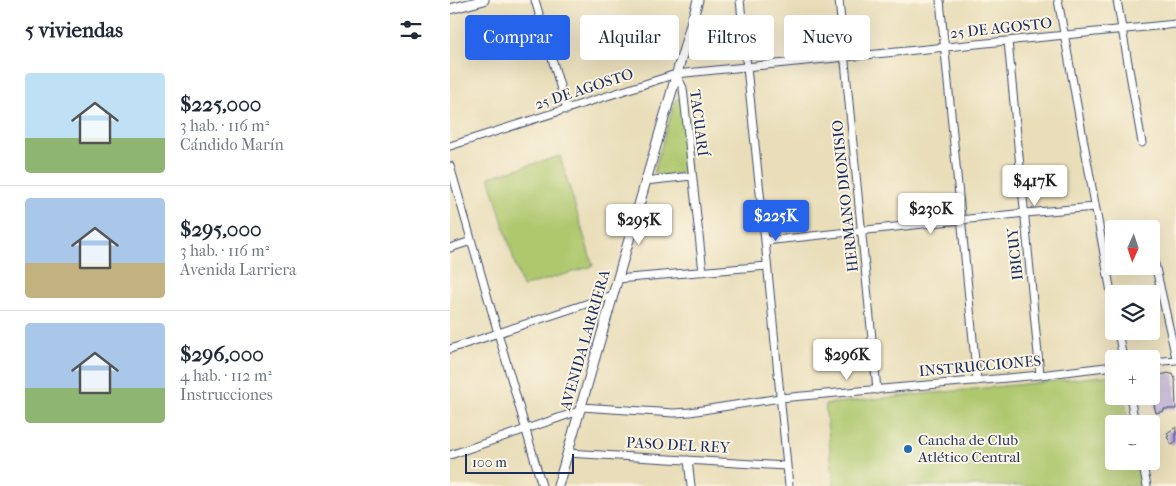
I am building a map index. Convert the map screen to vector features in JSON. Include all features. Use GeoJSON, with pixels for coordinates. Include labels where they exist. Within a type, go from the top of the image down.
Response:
{"type":"FeatureCollection","features":[{"type":"Feature","properties":{"kind":"street"},"geometry":{"type":"LineString","coordinates":[[450,9],[484,0]]}},
{"type":"Feature","properties":{"kind":"street"},"geometry":{"type":"LineString","coordinates":[[535,0],[567,110]]}},
{"type":"Feature","properties":{"kind":"street","name":"AVENIDA LARRIERA"},"geometry":{"type":"LineString","coordinates":[[558,486],[698,0]]}},
{"type":"Feature","properties":{"kind":"street"},"geometry":{"type":"LineString","coordinates":[[740,0],[789,486]]}},
{"type":"Feature","properties":{"kind":"street","name":"HERMANO DIONISIO"},"geometry":{"type":"LineString","coordinates":[[839,0],[841,15]]}},
{"type":"Feature","properties":{"kind":"street"},"geometry":{"type":"LineString","coordinates":[[940,0],[977,381]]}},
{"type":"Feature","properties":{"kind":"street"},"geometry":{"type":"LineString","coordinates":[[1058,0],[1095,207],[1105,246]]}},
{"type":"Feature","properties":{"kind":"street"},"geometry":{"type":"LineString","coordinates":[[1117,0],[1142,143]]}},
{"type":"Feature","properties":{"kind":"street","name":"25 DE AGOSTO"},"geometry":{"type":"LineString","coordinates":[[870,54],[1176,24]]}},
{"type":"Feature","properties":{"kind":"street","name":"IBICUY"},"geometry":{"type":"LineString","coordinates":[[1008,41],[1040,375]]}},
{"type":"Feature","properties":{"kind":"street","name":"25 DE AGOSTO"},"geometry":{"type":"LineString","coordinates":[[450,146],[676,74],[816,60]]}},
{"type":"Feature","properties":{"kind":"street","name":"HERMANO DIONISIO"},"geometry":{"type":"LineString","coordinates":[[845,60],[877,390]]}},
{"type":"Feature","properties":{"kind":"street","name":"TACUARÍ"},"geometry":{"type":"LineString","coordinates":[[676,74],[683,88],[703,272]]}},
{"type":"Feature","properties":{"kind":"street"},"geometry":{"type":"LineString","coordinates":[[450,166],[542,486]]}},
{"type":"Feature","properties":{"kind":"street","name":"TACUARÍ"},"geometry":{"type":"LineString","coordinates":[[645,181],[692,176]]}},
{"type":"Feature","properties":{"kind":"street"},"geometry":{"type":"LineString","coordinates":[[765,241],[1095,207]]}},
{"type":"Feature","properties":{"kind":"street"},"geometry":{"type":"LineString","coordinates":[[450,248],[471,241]]}},
{"type":"Feature","properties":{"kind":"street"},"geometry":{"type":"LineString","coordinates":[[617,279],[767,266]]}},
{"type":"Feature","properties":{"kind":"street"},"geometry":{"type":"LineString","coordinates":[[1157,275],[1176,359],[1160,361]]}},
{"type":"Feature","properties":{"kind":"street"},"geometry":{"type":"LineString","coordinates":[[450,349],[613,295]]}},
{"type":"Feature","properties":{"kind":"street","name":"INSTRUCCIONES"},"geometry":{"type":"LineString","coordinates":[[450,455],[580,409],[690,412],[780,398],[977,381],[1105,367]]}},
{"type":"Feature","properties":{"kind":"street","name":"PASO DEL REY"},"geometry":{"type":"LineString","coordinates":[[567,453],[786,466]]}},
{"type":"Feature","properties":{"kind":"street"},"geometry":{"type":"LineString","coordinates":[[688,460],[691,486]]}},
{"type":"Feature","properties":{"kind":"street"},"geometry":{"type":"LineString","coordinates":[[1144,470],[1147,486]]}},
{"type":"Feature","properties":{"kind":"green space"},"geometry":{"type":"Polygon","coordinates":[[[677,99],[681,100],[682,103],[689,168],[684,173],[657,176],[654,172],[677,99]]]}},
{"type":"Feature","properties":{"kind":"green space"},"geometry":{"type":"Polygon","coordinates":[[[560,156],[593,266],[522,287],[489,177],[560,156]]]}},
{"type":"Feature","properties":{"kind":"green space"},"geometry":{"type":"Polygon","coordinates":[[[1105,376],[1105,405],[1126,405],[1127,415],[1105,415],[1105,470],[1139,470],[1142,486],[834,486],[825,404],[1105,376]]]}},
{"type":"Feature","properties":{"kind":"building"},"geometry":{"type":"Polygon","coordinates":[[[1173,374],[1175,379],[1176,409],[1164,409],[1164,411],[1156,413],[1154,405],[1160,405],[1160,375],[1173,374]]]}},
{"type":"Feature","properties":{"kind":"building"},"geometry":{"type":"Polygon","coordinates":[[[1176,427],[1176,442],[1172,445],[1167,437],[1169,436],[1167,433],[1176,427]]]}},
{"type":"Feature","properties":{"kind":"place","name":"Cancha de Club Atlético Central"},"geometry":{"type":"Point","coordinates":[908,449]}}]}
